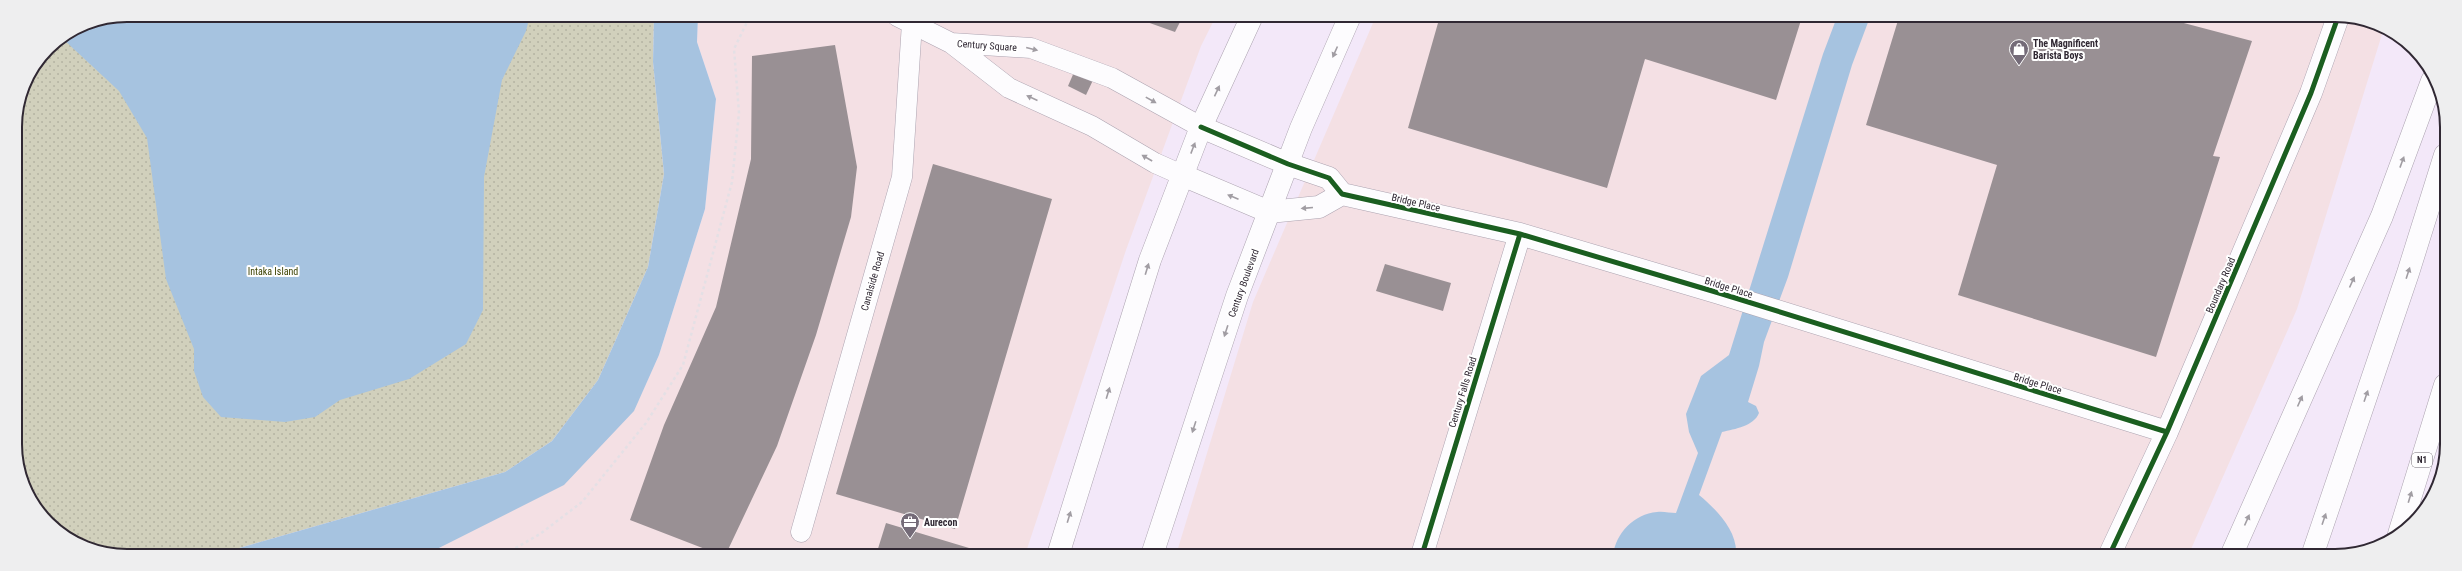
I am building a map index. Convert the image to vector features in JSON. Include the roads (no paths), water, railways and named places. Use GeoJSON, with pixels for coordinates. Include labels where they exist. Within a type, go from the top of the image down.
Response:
{"type":"FeatureCollection","features":[{"type":"Feature","properties":{"kind":"main road"},"geometry":{"type":"LineString","coordinates":[[1060,549],[1150,260],[1201,126],[1249,22]]}},
{"type":"Feature","properties":{"kind":"main road","name":"Century Boulevard"},"geometry":{"type":"LineString","coordinates":[[1154,549],[1237,296],[1301,128],[1347,22]]}},
{"type":"Feature","properties":{"kind":"main road","name":"Boundary Road"},"geometry":{"type":"LineString","coordinates":[[2112,549],[2167,432],[2311,93],[2336,22]]}},
{"type":"Feature","properties":{"kind":"main road"},"geometry":{"type":"LineString","coordinates":[[2235,549],[2382,216],[2431,85]]}},
{"type":"Feature","properties":{"kind":"main road"},"geometry":{"type":"LineString","coordinates":[[1182,175],[1269,212],[1319,207],[1342,194],[1329,178],[1288,164],[1201,126]]}},
{"type":"Feature","properties":{"kind":"main road"},"geometry":{"type":"LineString","coordinates":[[2314,549],[2408,273],[2440,170]]}},
{"type":"Feature","properties":{"kind":"main road","name":"Bridge Place"},"geometry":{"type":"LineString","coordinates":[[1342,194],[1520,234],[1719,293],[1805,321],[2167,432]]}},
{"type":"Feature","properties":{"kind":"main road","name":"Century Falls Road"},"geometry":{"type":"LineString","coordinates":[[1424,549],[1520,234]]}},
{"type":"Feature","properties":{"kind":"main road","name":"N1"},"geometry":{"type":"LineString","coordinates":[[2402,525],[2440,401]]}},
{"type":"Feature","properties":{"kind":"lane","name":"Canalside Road"},"geometry":{"type":"LineString","coordinates":[[801,532],[902,177],[905,22]]}},
{"type":"Feature","properties":{"kind":"lane"},"geometry":{"type":"LineString","coordinates":[[909,22],[951,43]]}},
{"type":"Feature","properties":{"kind":"lane","name":"Century Square"},"geometry":{"type":"LineString","coordinates":[[951,43],[1031,48],[1112,78],[1201,126]]}},
{"type":"Feature","properties":{"kind":"lane","name":"Century Square"},"geometry":{"type":"LineString","coordinates":[[951,43],[1009,88],[1092,126],[1154,162],[1182,175]]}},
{"type":"Feature","properties":{"kind":"water"},"geometry":{"type":"Polygon","coordinates":[[[127,22],[528,22],[526,31],[502,80],[484,177],[483,310],[466,344],[409,379],[340,400],[315,417],[285,422],[221,417],[203,397],[194,371],[194,349],[166,279],[147,138],[119,91],[66,42],[87,30],[107,24],[127,22]]]}},
{"type":"Feature","properties":{"kind":"water"},"geometry":{"type":"Polygon","coordinates":[[[654,22],[698,22],[697,42],[716,99],[705,209],[659,355],[634,411],[564,485],[437,549],[236,549],[505,472],[552,441],[598,380],[648,267],[664,174],[653,62],[654,22]]]}},
{"type":"Feature","properties":{"kind":"water"},"geometry":{"type":"Polygon","coordinates":[[[1835,22],[1868,22],[1852,65],[1788,277],[1764,342],[1759,366],[1748,402],[1756,406],[1759,413],[1757,417],[1749,424],[1722,432],[1699,495],[1725,521],[1730,529],[1736,549],[1614,549],[1622,532],[1641,516],[1659,512],[1676,513],[1698,453],[1689,432],[1686,414],[1701,376],[1729,355],[1823,54],[1835,22]]]}},
{"type":"Feature","properties":{"kind":"place","name":"The Magnificent Barista Boys"},"geometry":{"type":"Point","coordinates":[2019,66]}},
{"type":"Feature","properties":{"kind":"place","name":"Aurecon"},"geometry":{"type":"Point","coordinates":[910,539]}},
{"type":"Feature","properties":{"kind":"park label","name":"Intaka Island"},"geometry":{"type":"Point","coordinates":[273,271]}}]}
